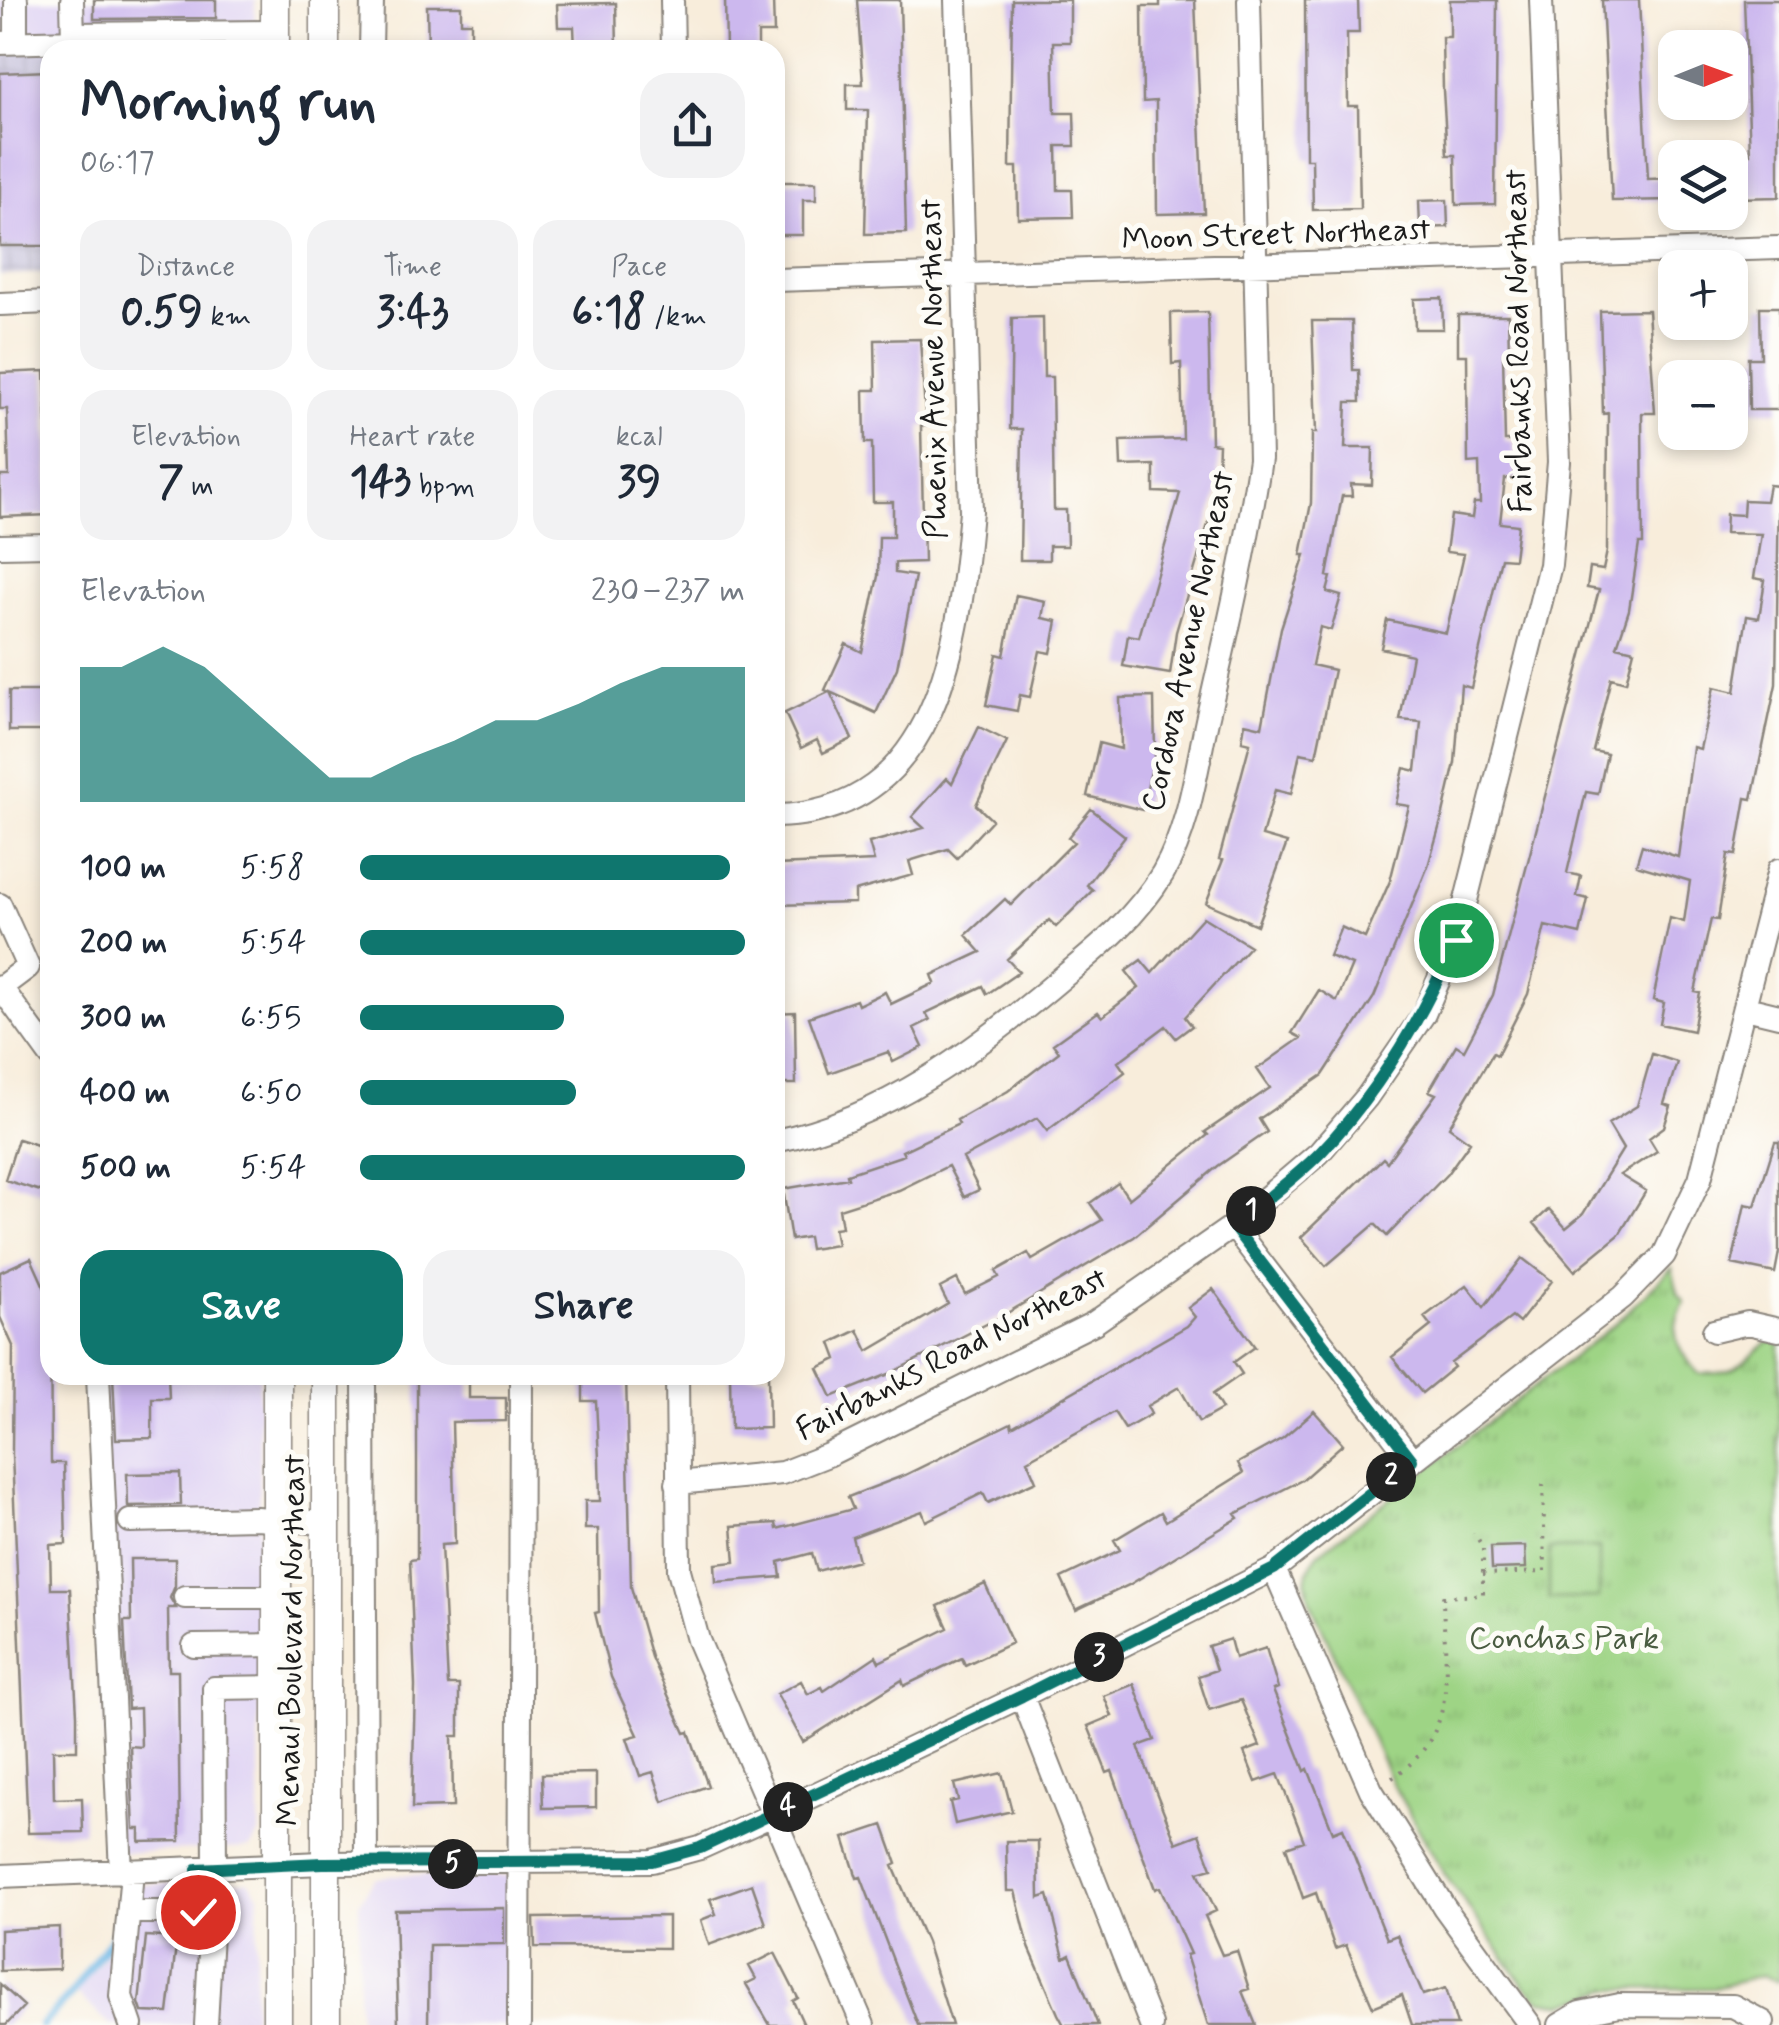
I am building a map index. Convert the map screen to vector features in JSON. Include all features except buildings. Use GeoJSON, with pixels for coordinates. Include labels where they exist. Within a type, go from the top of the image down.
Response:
{"type":"FeatureCollection","features":[{"type":"Feature","properties":{"kind":"main road"},"geometry":{"type":"LineString","coordinates":[[275,0],[275,40]]}},
{"type":"Feature","properties":{"kind":"main road"},"geometry":{"type":"LineString","coordinates":[[325,0],[325,40]]}},
{"type":"Feature","properties":{"kind":"main road","name":"Menaul Boulevard Northeast"},"geometry":{"type":"LineString","coordinates":[[276,2025],[277,1385]]}},
{"type":"Feature","properties":{"kind":"main road","name":"Menaul Boulevard Northeast"},"geometry":{"type":"LineString","coordinates":[[326,1385],[323,1863],[326,2025]]}},
{"type":"Feature","properties":{"kind":"street"},"geometry":{"type":"LineString","coordinates":[[16,0],[8,43],[40,42]]}},
{"type":"Feature","properties":{"kind":"street"},"geometry":{"type":"LineString","coordinates":[[72,0],[72,40]]}},
{"type":"Feature","properties":{"kind":"street"},"geometry":{"type":"LineString","coordinates":[[371,40],[372,0]]}},
{"type":"Feature","properties":{"kind":"street"},"geometry":{"type":"LineString","coordinates":[[672,0],[674,40]]}},
{"type":"Feature","properties":{"kind":"street","name":"Phoenix Avenue Northeast"},"geometry":{"type":"LineString","coordinates":[[785,816],[804,815],[848,802],[886,778],[912,748],[934,710],[964,586],[971,510],[956,0]]}},
{"type":"Feature","properties":{"kind":"street","name":"Cordova Avenue Northeast"},"geometry":{"type":"LineString","coordinates":[[785,1139],[822,1131],[864,1112],[988,1040],[1117,932],[1163,873],[1186,817],[1249,531],[1260,459],[1249,0]]}},
{"type":"Feature","properties":{"kind":"street","name":"Fairbanks Road Northeast"},"geometry":{"type":"LineString","coordinates":[[677,1483],[782,1473],[828,1455],[1094,1323],[1233,1226],[1320,1154],[1367,1097],[1424,1014],[1456,940],[1550,565],[1559,462],[1541,0]]}},
{"type":"Feature","properties":{"kind":"street"},"geometry":{"type":"LineString","coordinates":[[72,34],[246,40]]}},
{"type":"Feature","properties":{"kind":"street","name":"Moon Street Northeast"},"geometry":{"type":"LineString","coordinates":[[785,280],[1779,248]]}},
{"type":"Feature","properties":{"kind":"street"},"geometry":{"type":"LineString","coordinates":[[0,304],[40,302]]}},
{"type":"Feature","properties":{"kind":"street"},"geometry":{"type":"LineString","coordinates":[[0,546],[40,546]]}},
{"type":"Feature","properties":{"kind":"street"},"geometry":{"type":"LineString","coordinates":[[0,1876],[323,1863],[652,1861],[700,1848],[1022,1696],[1274,1569],[1623,1297],[1664,1255],[1700,1179],[1779,870]]}},
{"type":"Feature","properties":{"kind":"street"},"geometry":{"type":"LineString","coordinates":[[0,905],[28,967],[0,987],[40,1041]]}},
{"type":"Feature","properties":{"kind":"street"},"geometry":{"type":"LineString","coordinates":[[1746,1008],[1779,1016]]}},
{"type":"Feature","properties":{"kind":"street"},"geometry":{"type":"LineString","coordinates":[[1233,1226],[1412,1460]]}},
{"type":"Feature","properties":{"kind":"street"},"geometry":{"type":"LineString","coordinates":[[1714,1331],[1748,1322],[1779,1330]]}},
{"type":"Feature","properties":{"kind":"street"},"geometry":{"type":"LineString","coordinates":[[99,1385],[130,1912],[121,1996],[131,2025]]}},
{"type":"Feature","properties":{"kind":"street"},"geometry":{"type":"LineString","coordinates":[[364,1385],[366,1863]]}},
{"type":"Feature","properties":{"kind":"street"},"geometry":{"type":"LineString","coordinates":[[519,2025],[521,1385]]}},
{"type":"Feature","properties":{"kind":"street"},"geometry":{"type":"LineString","coordinates":[[678,1385],[682,1593],[862,2025]]}},
{"type":"Feature","properties":{"kind":"street"},"geometry":{"type":"LineString","coordinates":[[130,1521],[278,1519],[328,1523]]}},
{"type":"Feature","properties":{"kind":"street"},"geometry":{"type":"LineString","coordinates":[[1274,1569],[1371,1790],[1444,1907],[1530,2025]]}},
{"type":"Feature","properties":{"kind":"street"},"geometry":{"type":"LineString","coordinates":[[185,1596],[278,1597]]}},
{"type":"Feature","properties":{"kind":"street"},"geometry":{"type":"LineString","coordinates":[[194,1646],[278,1645]]}},
{"type":"Feature","properties":{"kind":"street"},"geometry":{"type":"LineString","coordinates":[[206,2025],[211,1933],[198,1912],[206,1869],[214,1688],[278,1688]]}},
{"type":"Feature","properties":{"kind":"street"},"geometry":{"type":"LineString","coordinates":[[1022,1696],[1151,2025]]}},
{"type":"Feature","properties":{"kind":"street"},"geometry":{"type":"LineString","coordinates":[[130,1912],[198,1912]]}},
{"type":"Feature","properties":{"kind":"street"},"geometry":{"type":"LineString","coordinates":[[1560,2025],[1580,2013],[1619,2005],[1733,2006],[1763,2022]]}},
{"type":"Feature","properties":{"kind":"path"},"geometry":{"type":"LineString","coordinates":[[1483,1574],[1545,1572],[1543,1480]]}},
{"type":"Feature","properties":{"kind":"path"},"geometry":{"type":"LineString","coordinates":[[1392,1778],[1424,1752],[1443,1716],[1443,1597],[1484,1595],[1483,1548],[1474,1533]]}},
{"type":"Feature","properties":{"kind":"shaded area"},"geometry":{"type":"Polygon","coordinates":[[[0,0],[255,0],[254,40],[40,40],[40,53],[0,53],[0,0]]]}},
{"type":"Feature","properties":{"kind":"shaded area"},"geometry":{"type":"Polygon","coordinates":[[[40,51],[40,273],[0,275],[0,53],[40,51]]]}},
{"type":"Feature","properties":{"kind":"shaded area"},"geometry":{"type":"Polygon","coordinates":[[[91,1385],[259,1385],[259,1834],[250,1848],[109,1853],[91,1385]]]}},
{"type":"Feature","properties":{"kind":"shaded area"},"geometry":{"type":"Polygon","coordinates":[[[392,1875],[515,1876],[514,2025],[358,2025],[359,1902],[375,1879],[392,1875]]]}},
{"type":"Feature","properties":{"kind":"shaded area"},"geometry":{"type":"Polygon","coordinates":[[[249,1881],[259,1895],[253,2025],[111,2025],[76,1994],[125,1929],[124,1885],[249,1881]]]}},
{"type":"Feature","properties":{"kind":"green space","name":"Conchas Park"},"geometry":{"type":"Polygon","coordinates":[[[1672,1268],[1678,1293],[1685,1302],[1676,1322],[1677,1339],[1698,1373],[1730,1371],[1768,1342],[1779,1342],[1779,1981],[1762,1976],[1714,1988],[1609,1989],[1564,2004],[1540,2000],[1524,1985],[1445,1875],[1393,1785],[1310,1601],[1307,1576],[1318,1554],[1614,1325],[1672,1268]]]}},
{"type":"Feature","properties":{"kind":"green space"},"geometry":{"type":"Polygon","coordinates":[[[1599,1548],[1599,1598],[1549,1599],[1549,1549],[1599,1548]]]}},
{"type":"Feature","properties":{"kind":"waterway"},"geometry":{"type":"LineString","coordinates":[[42,2025],[73,1992],[119,1927]]}},
{"type":"Feature","properties":{"kind":"route"},"geometry":{"type":"LineString","coordinates":[[198,1912],[197,1869],[323,1863],[590,1864],[652,1861],[700,1848],[1022,1696],[1274,1569],[1412,1460],[1233,1226],[1320,1154],[1367,1097],[1424,1014],[1456,940]]}}]}
